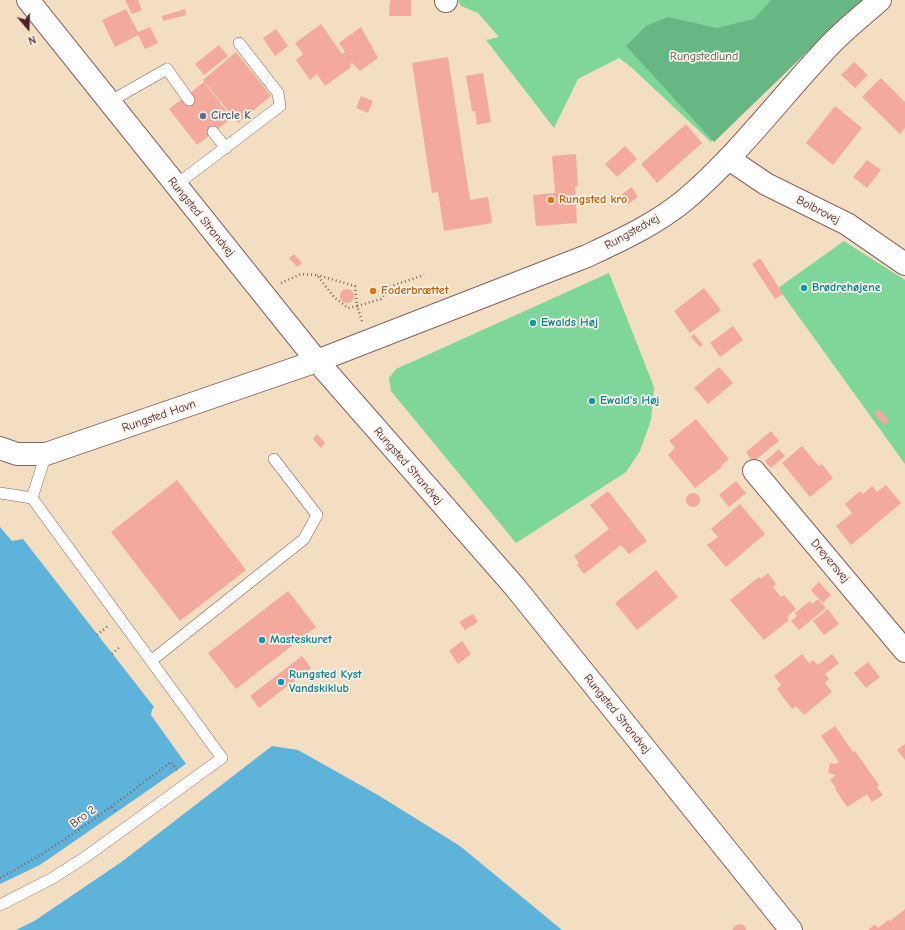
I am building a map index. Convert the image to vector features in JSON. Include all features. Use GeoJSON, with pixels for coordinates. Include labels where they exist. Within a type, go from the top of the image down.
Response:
{"type":"FeatureCollection","features":[{"type":"Feature","properties":{"kind":"main road","name":"Rungsted Strandvej"},"geometry":{"type":"LineString","coordinates":[[28,0],[317,361],[515,587],[791,930]]}},
{"type":"Feature","properties":{"kind":"main road","name":"Rungstedvej"},"geometry":{"type":"LineString","coordinates":[[317,361],[540,274],[625,238],[652,223],[684,201],[729,158],[829,46],[880,0]]}},
{"type":"Feature","properties":{"kind":"main road","name":"Bolbrovej"},"geometry":{"type":"LineString","coordinates":[[729,158],[766,184],[847,224],[905,264]]}},
{"type":"Feature","properties":{"kind":"main road","name":"Rungsted Havn"},"geometry":{"type":"LineString","coordinates":[[0,448],[17,454],[46,454],[317,361]]}},
{"type":"Feature","properties":{"kind":"main road","name":"Dreyersvej"},"geometry":{"type":"LineString","coordinates":[[754,471],[905,651]]}},
{"type":"Feature","properties":{"kind":"lane"},"geometry":{"type":"LineString","coordinates":[[176,185],[280,106],[278,93],[239,43]]}},
{"type":"Feature","properties":{"kind":"lane"},"geometry":{"type":"LineString","coordinates":[[110,102],[167,69],[189,100]]}},
{"type":"Feature","properties":{"kind":"lane"},"geometry":{"type":"LineString","coordinates":[[213,132],[226,148]]}},
{"type":"Feature","properties":{"kind":"lane"},"geometry":{"type":"LineString","coordinates":[[32,498],[46,454]]}},
{"type":"Feature","properties":{"kind":"lane"},"geometry":{"type":"LineString","coordinates":[[151,661],[304,539],[317,515],[274,459]]}},
{"type":"Feature","properties":{"kind":"lane"},"geometry":{"type":"LineString","coordinates":[[0,493],[32,498],[222,758],[84,858],[51,879],[0,905]]}},
{"type":"Feature","properties":{"kind":"path"},"geometry":{"type":"LineString","coordinates":[[260,291],[301,274],[316,275],[355,286],[357,306],[368,341]]}},
{"type":"Feature","properties":{"kind":"path"},"geometry":{"type":"LineString","coordinates":[[316,275],[334,297],[348,308],[381,299],[388,287],[424,275]]}},
{"type":"Feature","properties":{"kind":"path","name":"Bro 2"},"geometry":{"type":"LineString","coordinates":[[0,878],[36,859],[62,842],[112,807],[171,762],[177,771]]}},
{"type":"Feature","properties":{"kind":"path"},"geometry":{"type":"LineString","coordinates":[[112,807],[117,813]]}},
{"type":"Feature","properties":{"kind":"green space","name":"Rungstedlund"},"geometry":{"type":"Polygon","coordinates":[[[458,0],[833,0],[741,102],[711,142],[631,67],[619,58],[578,79],[554,128],[486,40],[499,37],[478,13],[461,6],[458,0]]]}},
{"type":"Feature","properties":{"kind":"green space"},"geometry":{"type":"Polygon","coordinates":[[[771,0],[863,0],[714,142],[626,46],[646,26],[668,17],[717,28],[754,19],[771,0]]]}},
{"type":"Feature","properties":{"kind":"green space"},"geometry":{"type":"Polygon","coordinates":[[[844,241],[905,280],[905,464],[778,288],[844,241]]]}},
{"type":"Feature","properties":{"kind":"green space"},"geometry":{"type":"Polygon","coordinates":[[[609,273],[654,387],[651,420],[640,451],[626,472],[516,543],[391,391],[389,378],[396,369],[609,273]]]}},
{"type":"Feature","properties":{"kind":"water"},"geometry":{"type":"Polygon","coordinates":[[[0,527],[12,541],[23,539],[154,707],[151,715],[186,764],[40,865],[0,884],[0,527]]]}},
{"type":"Feature","properties":{"kind":"water"},"geometry":{"type":"Polygon","coordinates":[[[272,746],[298,750],[378,795],[460,846],[562,930],[16,930],[34,921],[124,860],[272,746]]]}},
{"type":"Feature","properties":{"kind":"pier"},"geometry":{"type":"Polygon","coordinates":[[[186,764],[187,766],[41,867],[16,879],[84,836],[186,764]]]}},
{"type":"Feature","properties":{"kind":"pier"},"geometry":{"type":"Polygon","coordinates":[[[135,849],[124,860],[34,921],[14,930],[15,928],[33,919],[135,849]]]}},
{"type":"Feature","properties":{"kind":"building"},"geometry":{"type":"Polygon","coordinates":[[[125,0],[138,0],[142,10],[132,14],[125,0]]]}},
{"type":"Feature","properties":{"kind":"building"},"geometry":{"type":"Polygon","coordinates":[[[390,0],[411,0],[411,16],[389,16],[390,0]]]}},
{"type":"Feature","properties":{"kind":"building"},"geometry":{"type":"Polygon","coordinates":[[[126,9],[138,32],[150,27],[158,43],[145,49],[138,35],[115,47],[102,20],[126,9]]]}},
{"type":"Feature","properties":{"kind":"building"},"geometry":{"type":"Polygon","coordinates":[[[185,9],[186,15],[163,21],[162,16],[185,9]]]}},
{"type":"Feature","properties":{"kind":"building"},"geometry":{"type":"Polygon","coordinates":[[[321,24],[342,54],[345,52],[339,43],[361,27],[378,58],[360,71],[352,63],[350,65],[351,67],[325,86],[317,74],[310,80],[296,60],[303,54],[295,43],[321,24]]]}},
{"type":"Feature","properties":{"kind":"building"},"geometry":{"type":"Polygon","coordinates":[[[276,29],[288,46],[275,56],[263,38],[276,29]]]}},
{"type":"Feature","properties":{"kind":"building"},"geometry":{"type":"Polygon","coordinates":[[[219,45],[228,56],[204,75],[195,64],[219,45]]]}},
{"type":"Feature","properties":{"kind":"building"},"geometry":{"type":"Polygon","coordinates":[[[236,52],[271,96],[238,123],[203,80],[236,52]]]}},
{"type":"Feature","properties":{"kind":"building"},"geometry":{"type":"Polygon","coordinates":[[[448,57],[470,200],[488,197],[492,223],[444,231],[438,192],[432,193],[412,63],[448,57]]]}},
{"type":"Feature","properties":{"kind":"building"},"geometry":{"type":"Polygon","coordinates":[[[854,62],[868,75],[855,88],[841,75],[854,62]]]}},
{"type":"Feature","properties":{"kind":"building"},"geometry":{"type":"Polygon","coordinates":[[[483,73],[491,122],[477,125],[475,111],[472,111],[466,76],[483,73]]]}},
{"type":"Feature","properties":{"kind":"building"},"geometry":{"type":"Polygon","coordinates":[[[881,78],[905,102],[905,128],[900,134],[862,97],[881,78]]]}},
{"type":"Feature","properties":{"kind":"building"},"geometry":{"type":"Polygon","coordinates":[[[204,82],[232,118],[197,145],[169,109],[204,82]]]}},
{"type":"Feature","properties":{"kind":"building"},"geometry":{"type":"Polygon","coordinates":[[[361,96],[373,101],[368,113],[356,108],[361,96]]]}},
{"type":"Feature","properties":{"kind":"building"},"geometry":{"type":"Polygon","coordinates":[[[835,106],[862,128],[833,165],[806,143],[835,106]]]}},
{"type":"Feature","properties":{"kind":"building"},"geometry":{"type":"Polygon","coordinates":[[[686,124],[702,143],[657,183],[641,164],[686,124]]]}},
{"type":"Feature","properties":{"kind":"building"},"geometry":{"type":"Polygon","coordinates":[[[625,146],[637,159],[617,177],[605,164],[625,146]]]}},
{"type":"Feature","properties":{"kind":"building"},"geometry":{"type":"Polygon","coordinates":[[[576,154],[578,186],[575,186],[577,223],[536,226],[533,195],[555,193],[552,156],[576,154]]]}},
{"type":"Feature","properties":{"kind":"building"},"geometry":{"type":"Polygon","coordinates":[[[867,160],[881,170],[867,188],[853,177],[867,160]]]}},
{"type":"Feature","properties":{"kind":"building"},"geometry":{"type":"Polygon","coordinates":[[[632,187],[638,197],[628,204],[622,194],[632,187]]]}},
{"type":"Feature","properties":{"kind":"building"},"geometry":{"type":"Polygon","coordinates":[[[294,254],[302,263],[297,267],[289,258],[294,254]]]}},
{"type":"Feature","properties":{"kind":"building"},"geometry":{"type":"Polygon","coordinates":[[[760,258],[783,294],[775,299],[752,264],[760,258]]]}},
{"type":"Feature","properties":{"kind":"building"},"geometry":{"type":"Polygon","coordinates":[[[704,288],[721,310],[690,333],[674,311],[704,288]]]}},
{"type":"Feature","properties":{"kind":"building"},"geometry":{"type":"Polygon","coordinates":[[[347,289],[352,291],[354,296],[352,301],[347,303],[342,301],[340,296],[342,291],[347,289]]]}},
{"type":"Feature","properties":{"kind":"building"},"geometry":{"type":"Polygon","coordinates":[[[733,326],[743,340],[720,357],[710,343],[733,326]]]}},
{"type":"Feature","properties":{"kind":"building"},"geometry":{"type":"Polygon","coordinates":[[[694,334],[703,345],[700,347],[691,337],[694,334]]]}},
{"type":"Feature","properties":{"kind":"building"},"geometry":{"type":"Polygon","coordinates":[[[719,367],[733,383],[708,404],[694,388],[719,367]]]}},
{"type":"Feature","properties":{"kind":"building"},"geometry":{"type":"Polygon","coordinates":[[[879,409],[889,420],[884,425],[874,413],[879,409]]]}},
{"type":"Feature","properties":{"kind":"building"},"geometry":{"type":"Polygon","coordinates":[[[696,419],[729,459],[721,466],[722,467],[695,488],[668,455],[675,448],[669,441],[696,419]]]}},
{"type":"Feature","properties":{"kind":"building"},"geometry":{"type":"Polygon","coordinates":[[[771,431],[779,441],[753,462],[746,452],[771,431]]]}},
{"type":"Feature","properties":{"kind":"building"},"geometry":{"type":"Polygon","coordinates":[[[317,434],[325,443],[321,448],[313,439],[317,434]]]}},
{"type":"Feature","properties":{"kind":"building"},"geometry":{"type":"Polygon","coordinates":[[[802,446],[819,466],[822,464],[833,478],[810,497],[782,463],[802,446]]]}},
{"type":"Feature","properties":{"kind":"building"},"geometry":{"type":"Polygon","coordinates":[[[779,449],[785,456],[771,468],[765,461],[779,449]]]}},
{"type":"Feature","properties":{"kind":"building"},"geometry":{"type":"Polygon","coordinates":[[[177,480],[246,570],[180,621],[111,532],[177,480]]]}},
{"type":"Feature","properties":{"kind":"building"},"geometry":{"type":"Polygon","coordinates":[[[736,481],[746,493],[729,507],[719,495],[736,481]]]}},
{"type":"Feature","properties":{"kind":"building"},"geometry":{"type":"Polygon","coordinates":[[[886,485],[901,503],[851,545],[836,526],[852,513],[845,504],[860,491],[863,494],[872,486],[877,492],[886,485]]]}},
{"type":"Feature","properties":{"kind":"building"},"geometry":{"type":"Polygon","coordinates":[[[608,491],[647,541],[629,554],[621,545],[584,574],[577,565],[579,563],[574,556],[609,529],[590,505],[608,491]]]}},
{"type":"Feature","properties":{"kind":"building"},"geometry":{"type":"Polygon","coordinates":[[[693,493],[698,495],[700,500],[698,505],[693,507],[688,505],[686,500],[688,495],[693,493]]]}},
{"type":"Feature","properties":{"kind":"building"},"geometry":{"type":"Polygon","coordinates":[[[740,504],[765,534],[726,567],[707,545],[718,537],[711,529],[740,504]]]}},
{"type":"Feature","properties":{"kind":"building"},"geometry":{"type":"Polygon","coordinates":[[[656,570],[678,597],[637,630],[615,603],[656,570]]]}},
{"type":"Feature","properties":{"kind":"building"},"geometry":{"type":"Polygon","coordinates":[[[768,573],[776,584],[773,587],[781,597],[784,595],[796,609],[787,617],[789,620],[764,640],[730,600],[759,577],[761,579],[768,573]]]}},
{"type":"Feature","properties":{"kind":"building"},"geometry":{"type":"Polygon","coordinates":[[[819,582],[831,595],[823,603],[811,590],[819,582]]]}},
{"type":"Feature","properties":{"kind":"building","name":"Masteskuret"},"geometry":{"type":"Polygon","coordinates":[[[288,591],[316,627],[236,689],[208,653],[288,591]]]}},
{"type":"Feature","properties":{"kind":"building"},"geometry":{"type":"Polygon","coordinates":[[[818,599],[826,608],[799,630],[791,621],[797,616],[795,613],[810,601],[812,604],[818,599]]]}},
{"type":"Feature","properties":{"kind":"building"},"geometry":{"type":"Polygon","coordinates":[[[828,609],[839,624],[824,635],[813,621],[828,609]]]}},
{"type":"Feature","properties":{"kind":"building"},"geometry":{"type":"Polygon","coordinates":[[[473,614],[478,622],[465,630],[459,622],[473,614]]]}},
{"type":"Feature","properties":{"kind":"building"},"geometry":{"type":"Polygon","coordinates":[[[462,641],[471,654],[458,664],[449,651],[462,641]]]}},
{"type":"Feature","properties":{"kind":"building"},"geometry":{"type":"Polygon","coordinates":[[[802,654],[809,663],[813,660],[818,665],[832,654],[839,663],[825,674],[829,679],[825,683],[832,692],[804,715],[796,706],[792,709],[777,689],[781,685],[774,676],[802,654]]]}},
{"type":"Feature","properties":{"kind":"building","name":"Rungsted Kyst Vandskiklub"},"geometry":{"type":"Polygon","coordinates":[[[302,656],[311,668],[259,708],[250,696],[302,656]]]}},
{"type":"Feature","properties":{"kind":"building"},"geometry":{"type":"Polygon","coordinates":[[[868,662],[880,677],[866,688],[854,673],[868,662]]]}},
{"type":"Feature","properties":{"kind":"building"},"geometry":{"type":"Polygon","coordinates":[[[835,726],[879,785],[877,787],[883,795],[872,802],[867,794],[847,807],[830,780],[836,775],[828,773],[830,763],[835,764],[839,762],[821,736],[835,726]]]}},
{"type":"Feature","properties":{"kind":"building"},"geometry":{"type":"Polygon","coordinates":[[[905,744],[905,760],[897,750],[905,744]]]}},
{"type":"Feature","properties":{"kind":"building"},"geometry":{"type":"Polygon","coordinates":[[[905,909],[905,930],[868,930],[875,924],[878,928],[905,909]]]}},
{"type":"Feature","properties":{"kind":"building"},"geometry":{"type":"Polygon","coordinates":[[[742,924],[746,930],[732,929],[736,925],[742,924]]]}},
{"type":"Feature","properties":{"kind":"place","name":"Circle K"},"geometry":{"type":"Point","coordinates":[203,116]}},
{"type":"Feature","properties":{"kind":"place","name":"Rungsted kro"},"geometry":{"type":"Point","coordinates":[551,200]}},
{"type":"Feature","properties":{"kind":"place","name":"Brødrehøjene"},"geometry":{"type":"Point","coordinates":[804,288]}},
{"type":"Feature","properties":{"kind":"place","name":"Foderbrættet"},"geometry":{"type":"Point","coordinates":[373,291]}},
{"type":"Feature","properties":{"kind":"place","name":"Ewalds Høj"},"geometry":{"type":"Point","coordinates":[533,323]}},
{"type":"Feature","properties":{"kind":"place","name":"Ewald's Høj"},"geometry":{"type":"Point","coordinates":[592,401]}},
{"type":"Feature","properties":{"kind":"place","name":"Masteskuret"},"geometry":{"type":"Point","coordinates":[262,640]}},
{"type":"Feature","properties":{"kind":"place","name":"Rungsted Kyst Vandskiklub"},"geometry":{"type":"Point","coordinates":[281,682]}}]}
